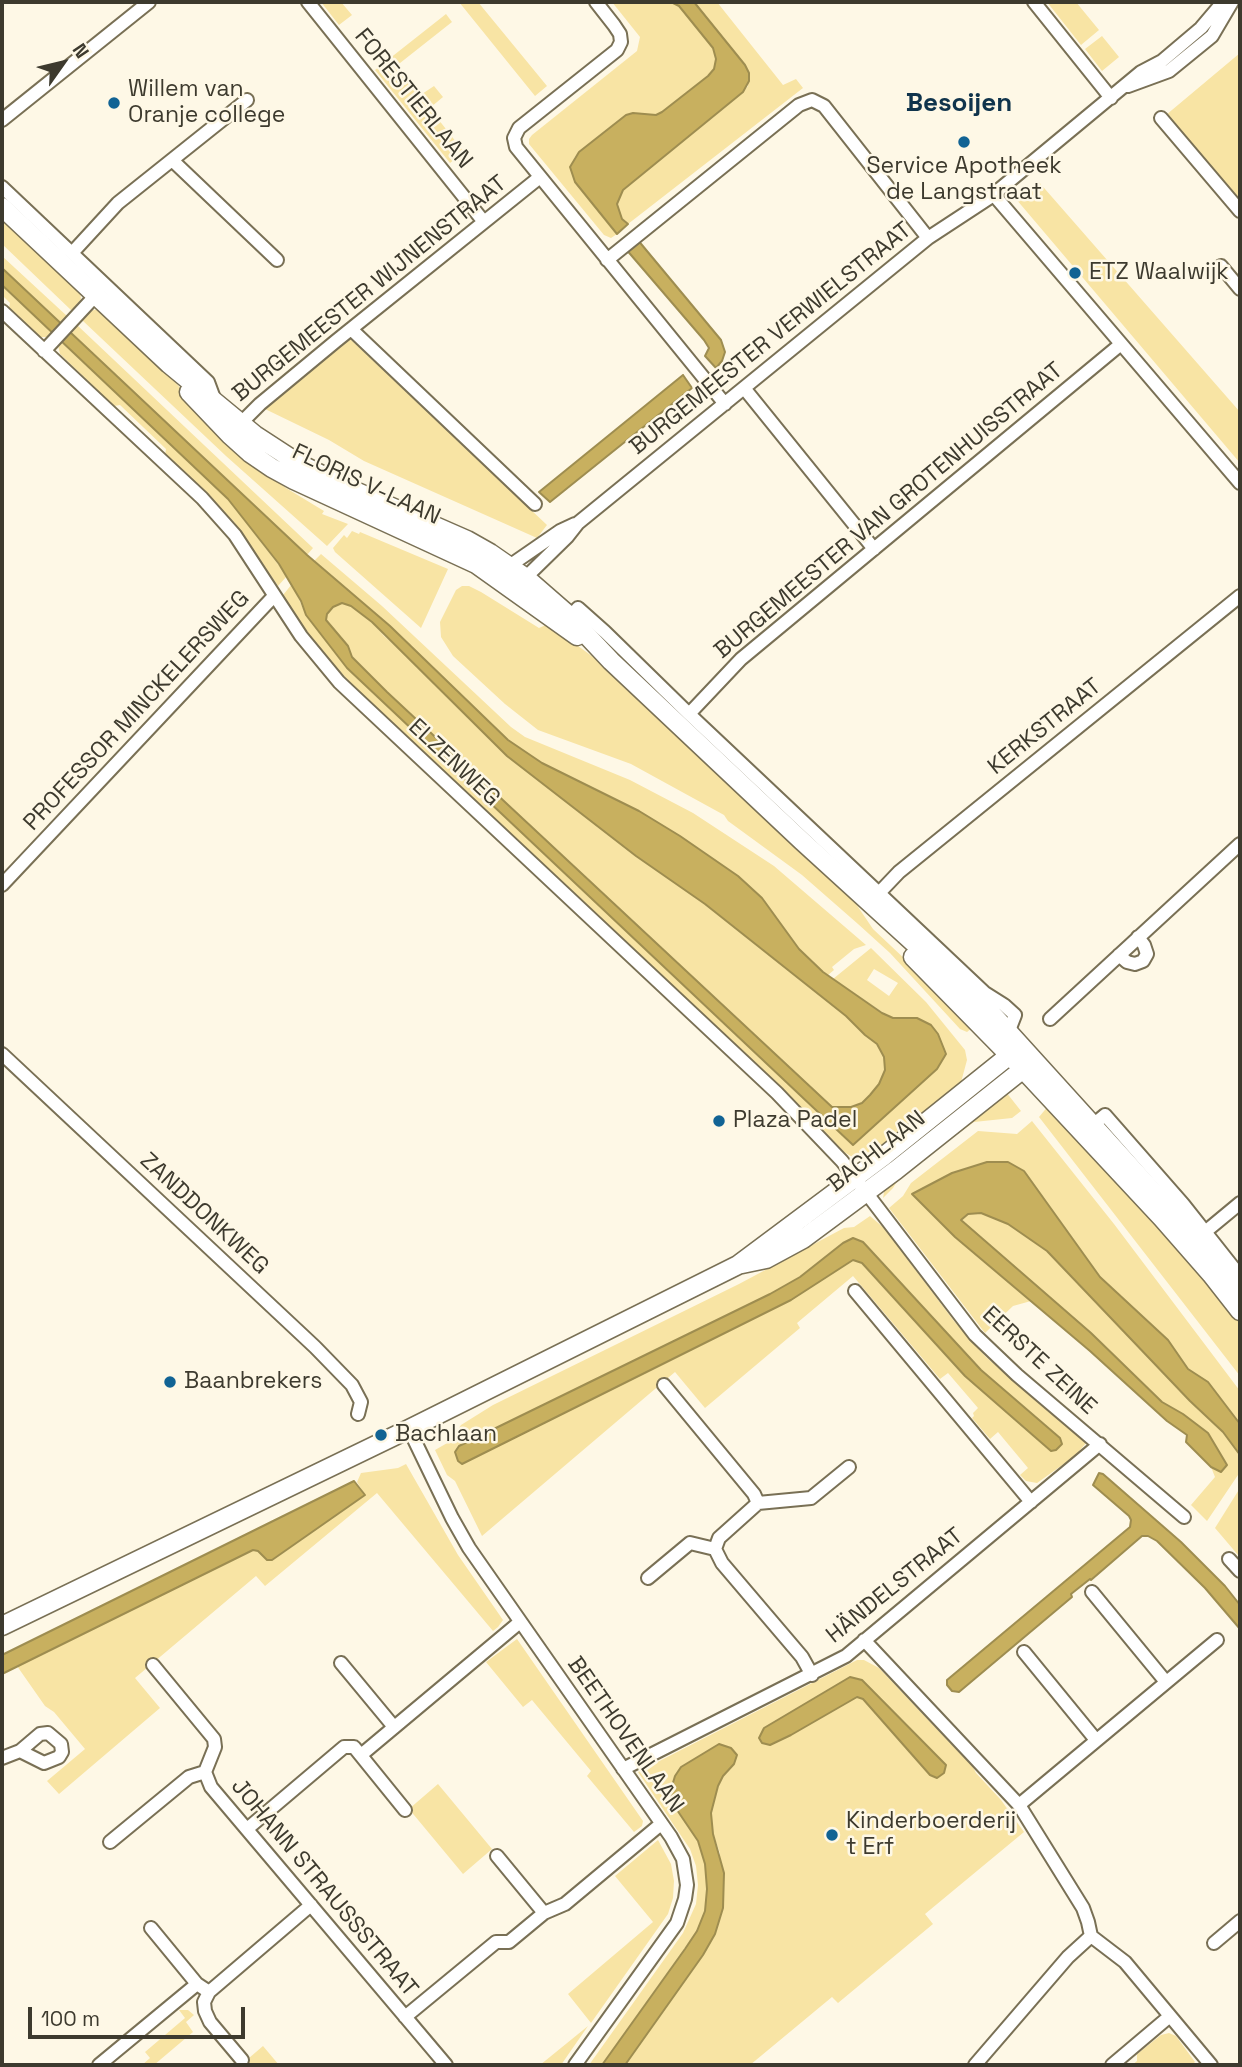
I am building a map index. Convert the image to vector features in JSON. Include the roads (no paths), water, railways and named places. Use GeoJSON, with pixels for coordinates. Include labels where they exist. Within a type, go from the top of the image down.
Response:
{"type":"FeatureCollection","features":[{"type":"Feature","properties":{"kind":"main road","name":"FLORIS V-LAAN"},"geometry":{"type":"LineString","coordinates":[[2,207],[169,364],[216,404],[235,430]]}},
{"type":"Feature","properties":{"kind":"main road","name":"FLORIS V-LAAN"},"geometry":{"type":"LineString","coordinates":[[169,364],[202,408],[235,430],[346,487],[467,540],[567,621],[850,887],[908,951],[1013,1045],[1088,1128],[1198,1240],[1238,1306]]}},
{"type":"Feature","properties":{"kind":"main road","name":"BACHLAAN"},"geometry":{"type":"LineString","coordinates":[[2,1626],[409,1429],[738,1265],[766,1259],[803,1239],[1013,1045]]}},
{"type":"Feature","properties":{"kind":"main road","name":"BACHLAAN"},"geometry":{"type":"LineString","coordinates":[[860,1185],[1029,1064]]}},
{"type":"Feature","properties":{"kind":"street"},"geometry":{"type":"LineString","coordinates":[[2,120],[149,2]]}},
{"type":"Feature","properties":{"kind":"street","name":"FORESTIERLAAN"},"geometry":{"type":"LineString","coordinates":[[308,2],[484,222]]}},
{"type":"Feature","properties":{"kind":"street"},"geometry":{"type":"LineString","coordinates":[[596,2],[620,34],[621,42],[617,50],[519,128],[514,138],[516,147],[725,404]]}},
{"type":"Feature","properties":{"kind":"street"},"geometry":{"type":"LineString","coordinates":[[1034,2],[1111,97]]}},
{"type":"Feature","properties":{"kind":"street","name":"BURGEMEESTER VERWIELSTRAAT"},"geometry":{"type":"LineString","coordinates":[[520,584],[578,523],[928,238],[994,195],[1141,72],[1162,61],[1201,28],[1223,2]]}},
{"type":"Feature","properties":{"kind":"street","name":"BURGEMEESTER VERWIELSTRAAT"},"geometry":{"type":"LineString","coordinates":[[1124,87],[1169,71],[1212,36],[1233,2]]}},
{"type":"Feature","properties":{"kind":"street"},"geometry":{"type":"LineString","coordinates":[[72,253],[118,203],[247,100]]}},
{"type":"Feature","properties":{"kind":"street"},"geometry":{"type":"LineString","coordinates":[[607,260],[799,104],[812,100],[824,106],[928,238]]}},
{"type":"Feature","properties":{"kind":"street"},"geometry":{"type":"LineString","coordinates":[[1161,118],[1240,211]]}},
{"type":"Feature","properties":{"kind":"street"},"geometry":{"type":"LineString","coordinates":[[172,160],[277,260]]}},
{"type":"Feature","properties":{"kind":"street","name":"BURGEMEESTER WIJNENSTRAAT"},"geometry":{"type":"LineString","coordinates":[[235,430],[260,404],[540,177]]}},
{"type":"Feature","properties":{"kind":"street","name":"FLORIS V-LAAN"},"geometry":{"type":"LineString","coordinates":[[2,187],[208,382],[216,404]]}},
{"type":"Feature","properties":{"kind":"street"},"geometry":{"type":"LineString","coordinates":[[994,195],[1240,483]]}},
{"type":"Feature","properties":{"kind":"street"},"geometry":{"type":"LineString","coordinates":[[1221,266],[1240,289]]}},
{"type":"Feature","properties":{"kind":"street"},"geometry":{"type":"LineString","coordinates":[[44,351],[96,295]]}},
{"type":"Feature","properties":{"kind":"street","name":"ELZENWEG"},"geometry":{"type":"LineString","coordinates":[[2,312],[202,498],[235,535],[302,636],[339,682],[777,1094],[842,1161],[860,1185]]}},
{"type":"Feature","properties":{"kind":"street"},"geometry":{"type":"LineString","coordinates":[[351,329],[535,504]]}},
{"type":"Feature","properties":{"kind":"street","name":"BURGEMEESTER VAN GROTENHUISSTRAAT"},"geometry":{"type":"LineString","coordinates":[[689,714],[733,666],[1121,344]]}},
{"type":"Feature","properties":{"kind":"street"},"geometry":{"type":"LineString","coordinates":[[744,388],[874,549]]}},
{"type":"Feature","properties":{"kind":"street","name":"BURGEMEESTER VERWIELSTRAAT"},"geometry":{"type":"LineString","coordinates":[[502,571],[560,531],[578,523]]}},
{"type":"Feature","properties":{"kind":"street","name":"PROFESSOR MINCKELERSWEG"},"geometry":{"type":"LineString","coordinates":[[2,885],[274,596]]}},
{"type":"Feature","properties":{"kind":"street","name":"KERKSTRAAT"},"geometry":{"type":"LineString","coordinates":[[878,892],[898,872],[1240,596]]}},
{"type":"Feature","properties":{"kind":"street","name":"FLORIS V-LAAN"},"geometry":{"type":"LineString","coordinates":[[567,621],[578,608],[985,993],[996,998],[1014,1015],[1013,1045]]}},
{"type":"Feature","properties":{"kind":"street"},"geometry":{"type":"LineString","coordinates":[[1050,1019],[1240,844]]}},
{"type":"Feature","properties":{"kind":"street"},"geometry":{"type":"LineString","coordinates":[[1119,955],[1127,962],[1135,964],[1143,961],[1147,954],[1138,937]]}},
{"type":"Feature","properties":{"kind":"street","name":"ZANDDONKWEG"},"geometry":{"type":"LineString","coordinates":[[2,1054],[352,1385],[361,1402],[358,1415]]}},
{"type":"Feature","properties":{"kind":"street"},"geometry":{"type":"LineString","coordinates":[[1088,1128],[1105,1115],[1240,1276]]}},
{"type":"Feature","properties":{"kind":"street","name":"EERSTE ZEINE"},"geometry":{"type":"LineString","coordinates":[[860,1185],[975,1335],[1017,1375],[1184,1517]]}},
{"type":"Feature","properties":{"kind":"street"},"geometry":{"type":"LineString","coordinates":[[1205,1232],[1240,1203]]}},
{"type":"Feature","properties":{"kind":"street"},"geometry":{"type":"LineString","coordinates":[[855,1291],[1031,1502]]}},
{"type":"Feature","properties":{"kind":"street"},"geometry":{"type":"LineString","coordinates":[[664,1385],[754,1494],[758,1503]]}},
{"type":"Feature","properties":{"kind":"street","name":"BEETHOVENLAAN"},"geometry":{"type":"LineString","coordinates":[[409,1429],[452,1518],[520,1622],[661,1824],[682,1859],[687,1885],[681,1913],[667,1938],[575,2065]]}},
{"type":"Feature","properties":{"kind":"street","name":"HÄNDELSTRAAT"},"geometry":{"type":"LineString","coordinates":[[623,1769],[846,1656],[1100,1444]]}},
{"type":"Feature","properties":{"kind":"street"},"geometry":{"type":"LineString","coordinates":[[811,1675],[802,1657],[722,1563],[715,1549],[719,1538],[758,1503],[811,1498],[849,1467]]}},
{"type":"Feature","properties":{"kind":"street"},"geometry":{"type":"LineString","coordinates":[[648,1578],[690,1543],[715,1549]]}},
{"type":"Feature","properties":{"kind":"street"},"geometry":{"type":"LineString","coordinates":[[1230,1559],[1240,1571]]}},
{"type":"Feature","properties":{"kind":"street"},"geometry":{"type":"LineString","coordinates":[[1092,1592],[1166,1682]]}},
{"type":"Feature","properties":{"kind":"street"},"geometry":{"type":"LineString","coordinates":[[357,1751],[394,1727],[520,1622]]}},
{"type":"Feature","properties":{"kind":"street"},"geometry":{"type":"LineString","coordinates":[[864,1640],[1019,1805],[1083,1908],[1091,1936],[1125,1962],[1211,2065]]}},
{"type":"Feature","properties":{"kind":"street"},"geometry":{"type":"LineString","coordinates":[[1019,1805],[1217,1640]]}},
{"type":"Feature","properties":{"kind":"street"},"geometry":{"type":"LineString","coordinates":[[1024,1652],[1096,1740]]}},
{"type":"Feature","properties":{"kind":"street"},"geometry":{"type":"LineString","coordinates":[[341,1663],[394,1727]]}},
{"type":"Feature","properties":{"kind":"street","name":"JOHANN STRAUSSSTRAAT"},"geometry":{"type":"LineString","coordinates":[[153,1665],[214,1739],[215,1747],[205,1772],[211,1787],[446,2065]]}},
{"type":"Feature","properties":{"kind":"street"},"geometry":{"type":"LineString","coordinates":[[247,1829],[344,1747],[357,1751],[405,1810]]}},
{"type":"Feature","properties":{"kind":"street"},"geometry":{"type":"LineString","coordinates":[[2,1758],[20,1751]]}},
{"type":"Feature","properties":{"kind":"street"},"geometry":{"type":"LineString","coordinates":[[110,1842],[189,1777],[205,1772]]}},
{"type":"Feature","properties":{"kind":"street"},"geometry":{"type":"LineString","coordinates":[[405,2017],[496,1942],[509,1942],[544,1913],[565,1904],[661,1824]]}},
{"type":"Feature","properties":{"kind":"street"},"geometry":{"type":"LineString","coordinates":[[497,1856],[544,1913]]}},
{"type":"Feature","properties":{"kind":"street"},"geometry":{"type":"LineString","coordinates":[[242,2060],[210,2022],[204,2002],[209,1992],[311,1905]]}},
{"type":"Feature","properties":{"kind":"street"},"geometry":{"type":"LineString","coordinates":[[1214,1943],[1240,1921]]}},
{"type":"Feature","properties":{"kind":"street"},"geometry":{"type":"LineString","coordinates":[[151,1928],[197,1984],[209,1992]]}},
{"type":"Feature","properties":{"kind":"street"},"geometry":{"type":"LineString","coordinates":[[975,2065],[1068,1957],[1091,1936]]}},
{"type":"Feature","properties":{"kind":"street"},"geometry":{"type":"LineString","coordinates":[[99,2065],[197,1984]]}},
{"type":"Feature","properties":{"kind":"street"},"geometry":{"type":"LineString","coordinates":[[1112,2065],[1170,2017]]}},
{"type":"Feature","properties":{"kind":"place","name":"Willem van Oranje college"},"geometry":{"type":"Point","coordinates":[114,103]}},
{"type":"Feature","properties":{"kind":"place","name":"Service Apotheek de Langstraat"},"geometry":{"type":"Point","coordinates":[964,142]}},
{"type":"Feature","properties":{"kind":"place","name":"ETZ Waalwijk"},"geometry":{"type":"Point","coordinates":[1075,273]}},
{"type":"Feature","properties":{"kind":"place","name":"Plaza Padel"},"geometry":{"type":"Point","coordinates":[719,1121]}},
{"type":"Feature","properties":{"kind":"place","name":"Baanbrekers"},"geometry":{"type":"Point","coordinates":[170,1382]}},
{"type":"Feature","properties":{"kind":"place","name":"Bachlaan"},"geometry":{"type":"Point","coordinates":[381,1435]}},
{"type":"Feature","properties":{"kind":"place","name":"Kinderboerderij t Erf"},"geometry":{"type":"Point","coordinates":[832,1835]}},
{"type":"Feature","properties":{"kind":"district","name":"Besoijen"},"geometry":{"type":"Point","coordinates":[959,104]}}]}
